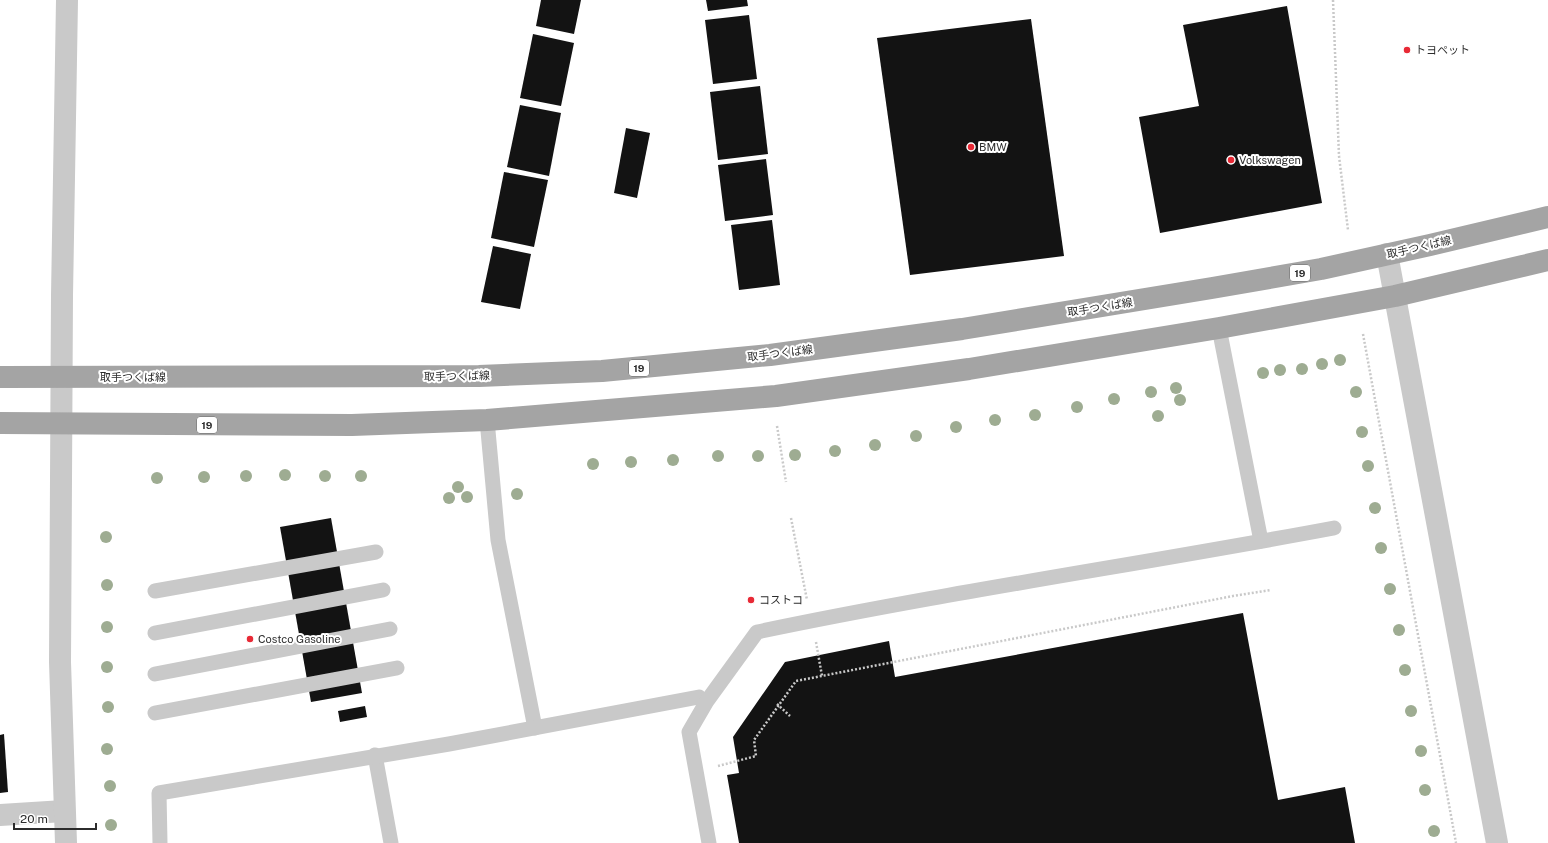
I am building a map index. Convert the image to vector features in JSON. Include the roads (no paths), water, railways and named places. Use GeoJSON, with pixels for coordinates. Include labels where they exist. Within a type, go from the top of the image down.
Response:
{"type":"FeatureCollection","features":[{"type":"Feature","properties":{"kind":"main road","name":"取手つくば線"},"geometry":{"type":"LineString","coordinates":[[0,377],[440,377],[602,371],[770,355],[962,329],[1321,269],[1548,216]]}},
{"type":"Feature","properties":{"kind":"main road","name":"19"},"geometry":{"type":"LineString","coordinates":[[0,423],[352,425],[487,420],[776,396],[969,369],[1219,328],[1395,296],[1548,260]]}},
{"type":"Feature","properties":{"kind":"street"},"geometry":{"type":"LineString","coordinates":[[66,843],[60,695],[61,377],[67,0]]}},
{"type":"Feature","properties":{"kind":"street"},"geometry":{"type":"LineString","coordinates":[[1387,254],[1497,843]]}},
{"type":"Feature","properties":{"kind":"street"},"geometry":{"type":"LineString","coordinates":[[0,815],[64,811]]}},
{"type":"Feature","properties":{"kind":"lane"},"geometry":{"type":"LineString","coordinates":[[1219,328],[1261,541]]}},
{"type":"Feature","properties":{"kind":"lane"},"geometry":{"type":"LineString","coordinates":[[487,420],[498,540],[535,728]]}},
{"type":"Feature","properties":{"kind":"lane"},"geometry":{"type":"LineString","coordinates":[[709,843],[689,732],[707,701],[757,632],[811,620],[929,598],[1088,572],[1334,528]]}},
{"type":"Feature","properties":{"kind":"lane"},"geometry":{"type":"LineString","coordinates":[[156,591],[376,552]]}},
{"type":"Feature","properties":{"kind":"lane"},"geometry":{"type":"LineString","coordinates":[[155,634],[383,590]]}},
{"type":"Feature","properties":{"kind":"lane"},"geometry":{"type":"LineString","coordinates":[[155,674],[390,629]]}},
{"type":"Feature","properties":{"kind":"lane"},"geometry":{"type":"LineString","coordinates":[[155,713],[397,668]]}},
{"type":"Feature","properties":{"kind":"lane"},"geometry":{"type":"LineString","coordinates":[[160,843],[159,793],[535,728],[699,697]]}},
{"type":"Feature","properties":{"kind":"lane"},"geometry":{"type":"LineString","coordinates":[[375,755],[391,843]]}},
{"type":"Feature","properties":{"kind":"place","name":"トヨペット"},"geometry":{"type":"Point","coordinates":[1407,50]}},
{"type":"Feature","properties":{"kind":"place","name":"BMW"},"geometry":{"type":"Point","coordinates":[971,147]}},
{"type":"Feature","properties":{"kind":"place","name":"Volkswagen"},"geometry":{"type":"Point","coordinates":[1231,160]}},
{"type":"Feature","properties":{"kind":"place","name":"コストコ"},"geometry":{"type":"Point","coordinates":[751,600]}},
{"type":"Feature","properties":{"kind":"place","name":"Costco Gasoline"},"geometry":{"type":"Point","coordinates":[250,639]}}]}
